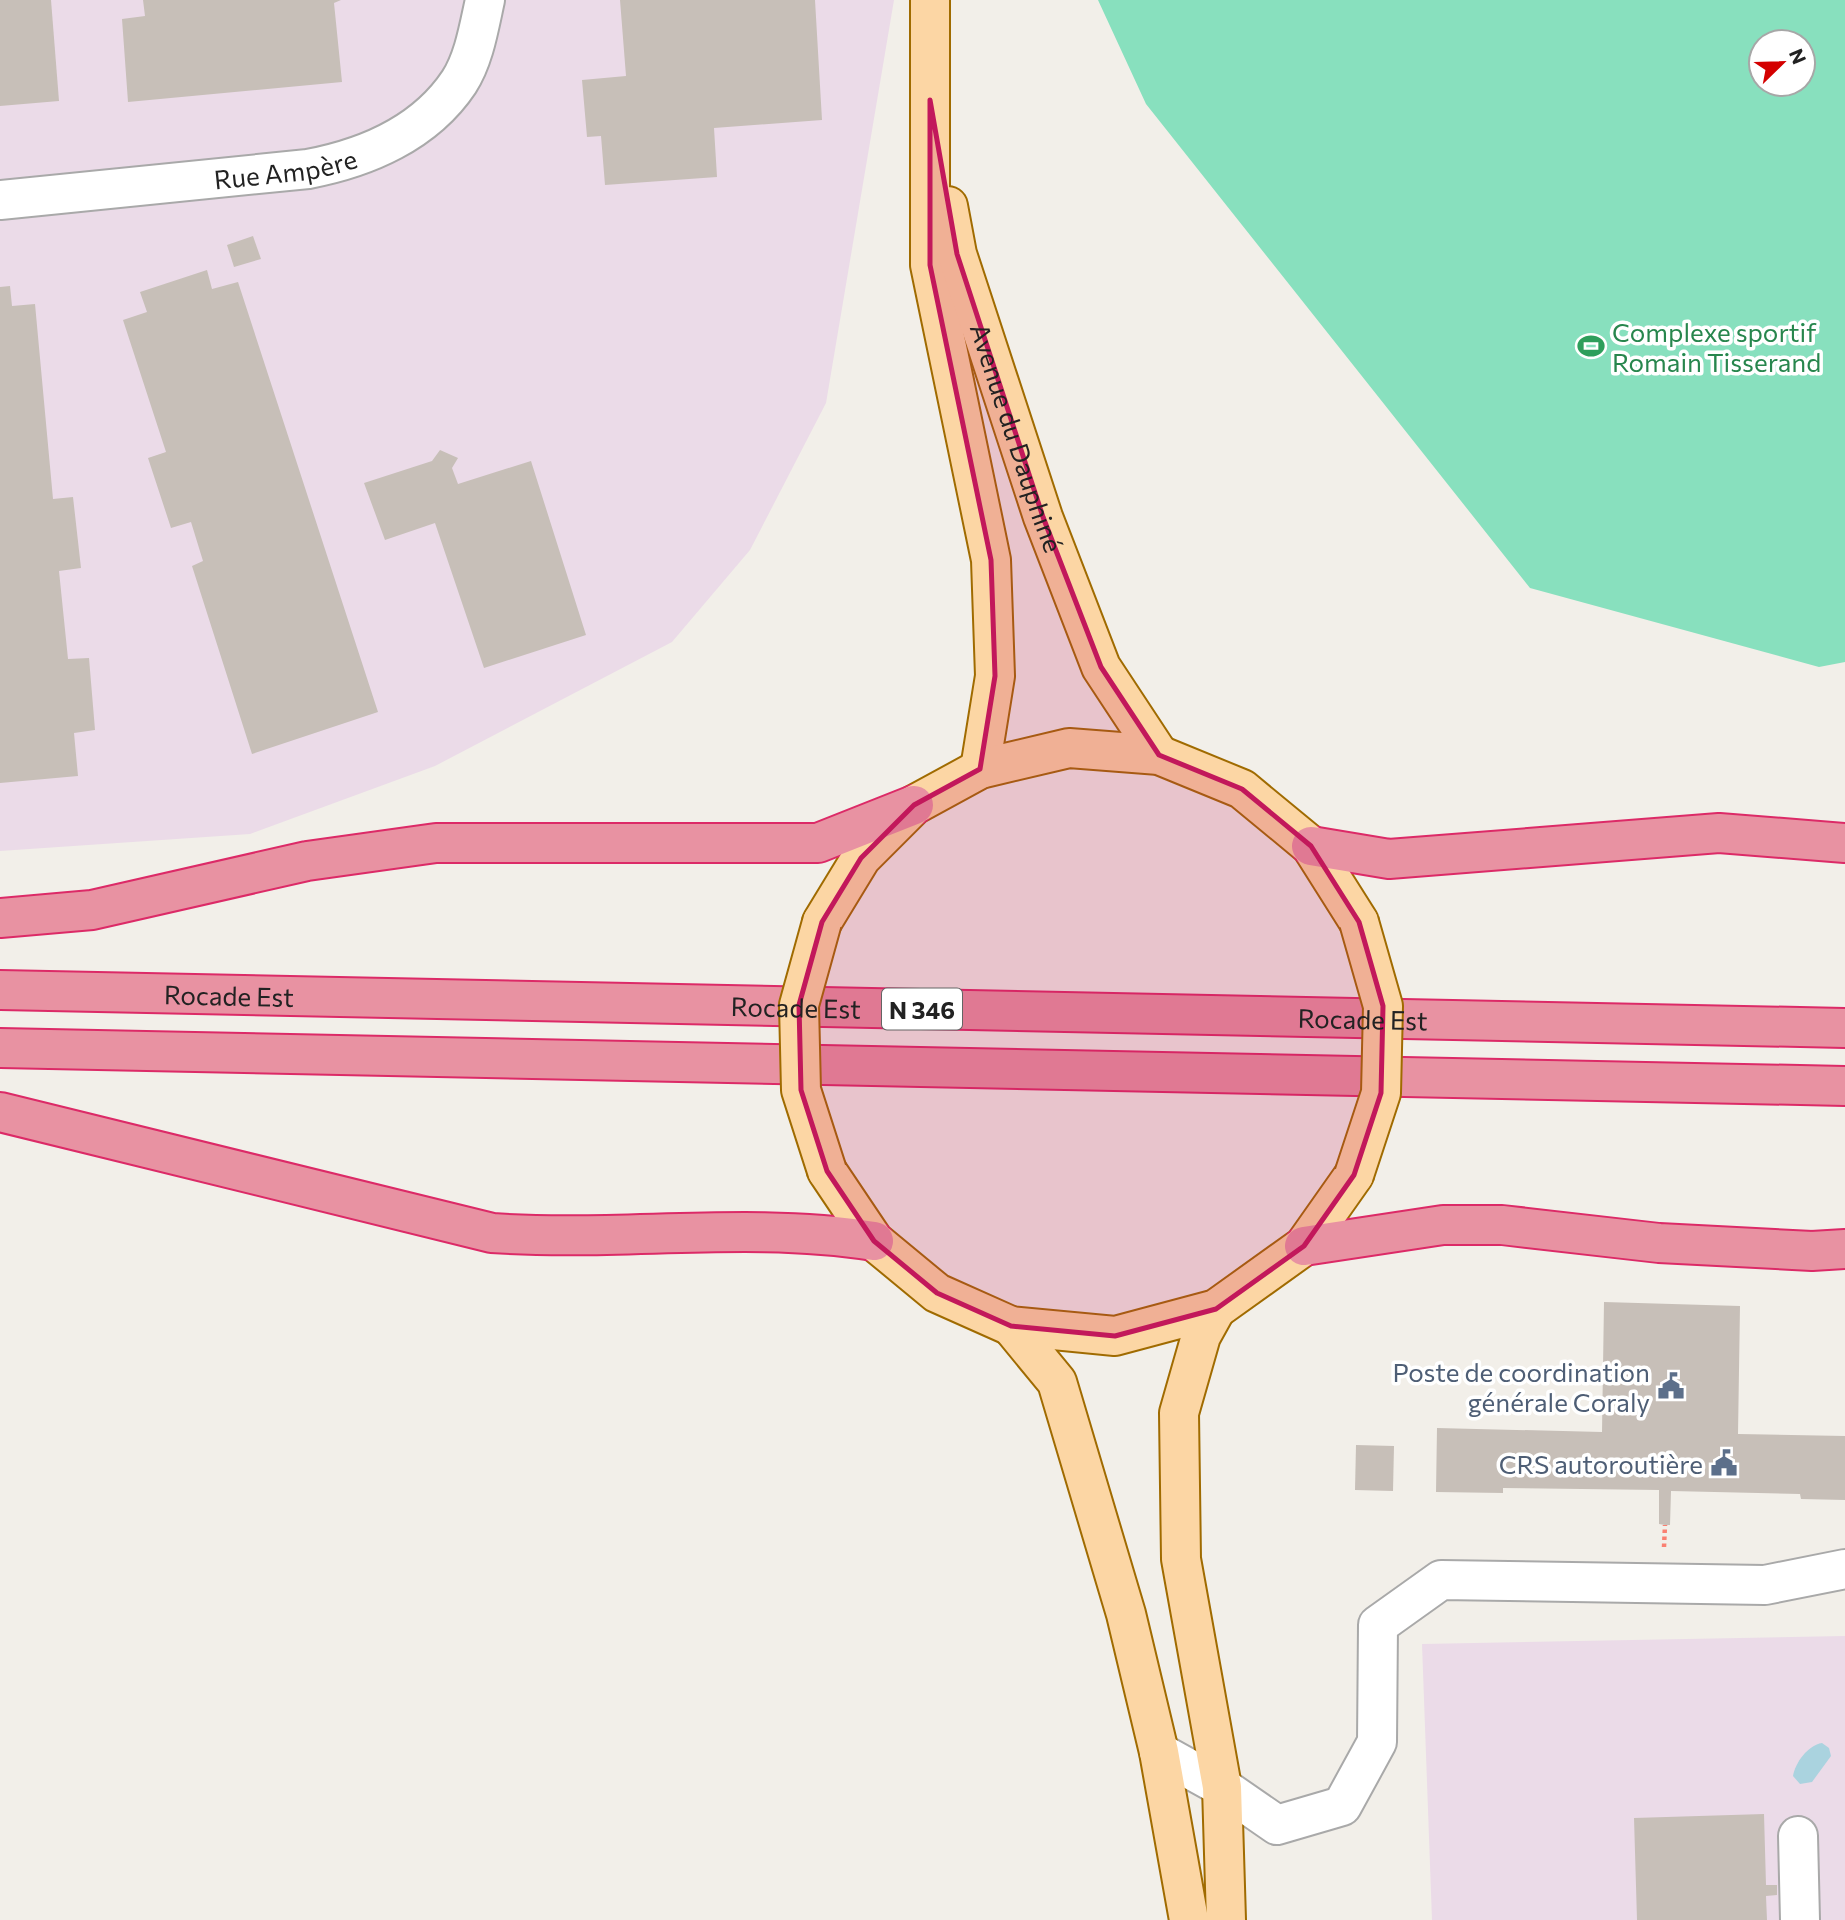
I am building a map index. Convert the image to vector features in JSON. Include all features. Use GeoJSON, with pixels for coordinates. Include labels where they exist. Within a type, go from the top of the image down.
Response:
{"type":"FeatureCollection","features":[{"type":"Feature","properties":{"kind":"highway"},"geometry":{"type":"LineString","coordinates":[[0,918],[92,909],[307,861],[436,844],[818,843],[915,805]]}},
{"type":"Feature","properties":{"kind":"highway"},"geometry":{"type":"LineString","coordinates":[[1311,846],[1389,859],[1719,832],[1845,843]]}},
{"type":"Feature","properties":{"kind":"highway","name":"Rocade Est"},"geometry":{"type":"LineString","coordinates":[[0,990],[1845,1028]]}},
{"type":"Feature","properties":{"kind":"highway","name":"N 346"},"geometry":{"type":"LineString","coordinates":[[0,1048],[1845,1086]]}},
{"type":"Feature","properties":{"kind":"highway"},"geometry":{"type":"LineString","coordinates":[[0,1112],[492,1233],[554,1237],[799,1232],[874,1241]]}},
{"type":"Feature","properties":{"kind":"highway"},"geometry":{"type":"LineString","coordinates":[[1304,1246],[1455,1225],[1502,1225],[1659,1243],[1812,1251],[1845,1249]]}},
{"type":"Feature","properties":{"kind":"main road","name":"Avenue du Dauphiné"},"geometry":{"type":"LineString","coordinates":[[930,0],[930,265],[991,560],[995,676],[980,768]]}},
{"type":"Feature","properties":{"kind":"main road","name":"Avenue du Dauphiné"},"geometry":{"type":"LineString","coordinates":[[930,100],[957,254],[1043,517],[1101,667],[1159,755]]}},
{"type":"Feature","properties":{"kind":"main road"},"geometry":{"type":"LineString","coordinates":[[1069,748],[1159,755],[1242,789],[1311,846],[1360,922],[1383,1006],[1381,1093],[1354,1175],[1304,1246],[1216,1309],[1115,1336],[1011,1326],[937,1293],[874,1241],[827,1171],[801,1090],[799,1005],[822,922],[861,858],[915,805],[980,768],[1069,748]]}},
{"type":"Feature","properties":{"kind":"main road"},"geometry":{"type":"LineString","coordinates":[[1216,1309],[1201,1336],[1179,1413],[1181,1559],[1222,1787],[1226,1920]]}},
{"type":"Feature","properties":{"kind":"main road"},"geometry":{"type":"LineString","coordinates":[[1011,1326],[1057,1382],[1126,1614],[1159,1752],[1189,1920]]}},
{"type":"Feature","properties":{"kind":"street","name":"Rue Ampère"},"geometry":{"type":"LineString","coordinates":[[0,200],[308,169],[347,162],[419,126],[460,81],[475,44],[485,0]]}},
{"type":"Feature","properties":{"kind":"street"},"geometry":{"type":"LineString","coordinates":[[1159,1752],[1222,1787],[1277,1825],[1342,1806],[1377,1742],[1378,1625],[1441,1580],[1765,1585],[1845,1569]]}},
{"type":"Feature","properties":{"kind":"street"},"geometry":{"type":"LineString","coordinates":[[1798,1836],[1800,1920]]}},
{"type":"Feature","properties":{"kind":"highlighted area"},"geometry":{"type":"Polygon","coordinates":[[[930,100],[957,254],[1043,517],[1101,667],[1159,755],[1242,789],[1311,846],[1359,922],[1383,1006],[1381,1093],[1354,1175],[1304,1246],[1216,1309],[1115,1336],[1011,1326],[937,1293],[874,1241],[827,1171],[801,1090],[799,1005],[822,922],[861,858],[914,805],[980,769],[995,676],[991,560],[930,265],[930,100]]]}},
{"type":"Feature","properties":{"kind":"shaded area"},"geometry":{"type":"Polygon","coordinates":[[[0,0],[894,0],[826,403],[750,550],[672,642],[435,766],[250,834],[0,851],[0,0]]]}},
{"type":"Feature","properties":{"kind":"shaded area"},"geometry":{"type":"Polygon","coordinates":[[[1845,1636],[1845,1920],[1432,1920],[1422,1644],[1845,1636]]]}},
{"type":"Feature","properties":{"kind":"green space","name":"Complexe sportif Romain Tisserand"},"geometry":{"type":"Polygon","coordinates":[[[1098,0],[1845,0],[1845,662],[1819,667],[1530,588],[1146,104],[1098,0]]]}},
{"type":"Feature","properties":{"kind":"water"},"geometry":{"type":"Polygon","coordinates":[[[1822,1743],[1829,1748],[1831,1756],[1812,1782],[1800,1784],[1793,1776],[1796,1766],[1807,1751],[1822,1743]]]}},
{"type":"Feature","properties":{"kind":"building"},"geometry":{"type":"Polygon","coordinates":[[[0,0],[51,0],[59,101],[0,106],[0,0]]]}},
{"type":"Feature","properties":{"kind":"building"},"geometry":{"type":"Polygon","coordinates":[[[143,0],[341,0],[334,3],[342,82],[128,102],[122,19],[145,16],[143,0]]]}},
{"type":"Feature","properties":{"kind":"building"},"geometry":{"type":"Polygon","coordinates":[[[620,0],[815,0],[822,120],[714,128],[717,177],[605,185],[601,136],[587,137],[582,80],[626,76],[620,0]]]}},
{"type":"Feature","properties":{"kind":"building"},"geometry":{"type":"Polygon","coordinates":[[[253,236],[261,259],[234,267],[227,245],[253,236]]]}},
{"type":"Feature","properties":{"kind":"building"},"geometry":{"type":"Polygon","coordinates":[[[207,270],[212,289],[238,282],[378,712],[252,754],[192,566],[203,561],[191,522],[171,528],[148,458],[166,452],[123,320],[147,312],[140,292],[207,270]]]}},
{"type":"Feature","properties":{"kind":"building"},"geometry":{"type":"Polygon","coordinates":[[[10,286],[12,306],[35,304],[53,499],[73,497],[81,568],[59,571],[68,659],[89,658],[95,730],[74,733],[78,776],[0,783],[0,287],[10,286]]]}},
{"type":"Feature","properties":{"kind":"building"},"geometry":{"type":"Polygon","coordinates":[[[440,450],[458,458],[452,468],[458,484],[531,461],[586,635],[484,668],[435,523],[385,540],[364,483],[432,461],[440,450]]]}},
{"type":"Feature","properties":{"kind":"building"},"geometry":{"type":"Polygon","coordinates":[[[1604,1302],[1740,1306],[1738,1434],[1845,1436],[1845,1500],[1801,1499],[1800,1494],[1671,1491],[1670,1525],[1665,1525],[1659,1524],[1659,1490],[1503,1488],[1503,1493],[1436,1492],[1437,1428],[1602,1432],[1604,1302]]]}},
{"type":"Feature","properties":{"kind":"building"},"geometry":{"type":"Polygon","coordinates":[[[1356,1445],[1394,1446],[1393,1491],[1355,1490],[1356,1445]]]}},
{"type":"Feature","properties":{"kind":"building"},"geometry":{"type":"Polygon","coordinates":[[[1764,1814],[1766,1885],[1777,1885],[1777,1895],[1766,1896],[1767,1920],[1637,1920],[1634,1818],[1764,1814]]]}},
{"type":"Feature","properties":{"kind":"place","name":"Complexe sportif Romain Tisserand"},"geometry":{"type":"Point","coordinates":[1591,346]}},
{"type":"Feature","properties":{"kind":"place","name":"Poste de coordination générale Coraly"},"geometry":{"type":"Point","coordinates":[1671,1386]}},
{"type":"Feature","properties":{"kind":"place","name":"CRS autoroutière"},"geometry":{"type":"Point","coordinates":[1724,1463]}}]}
